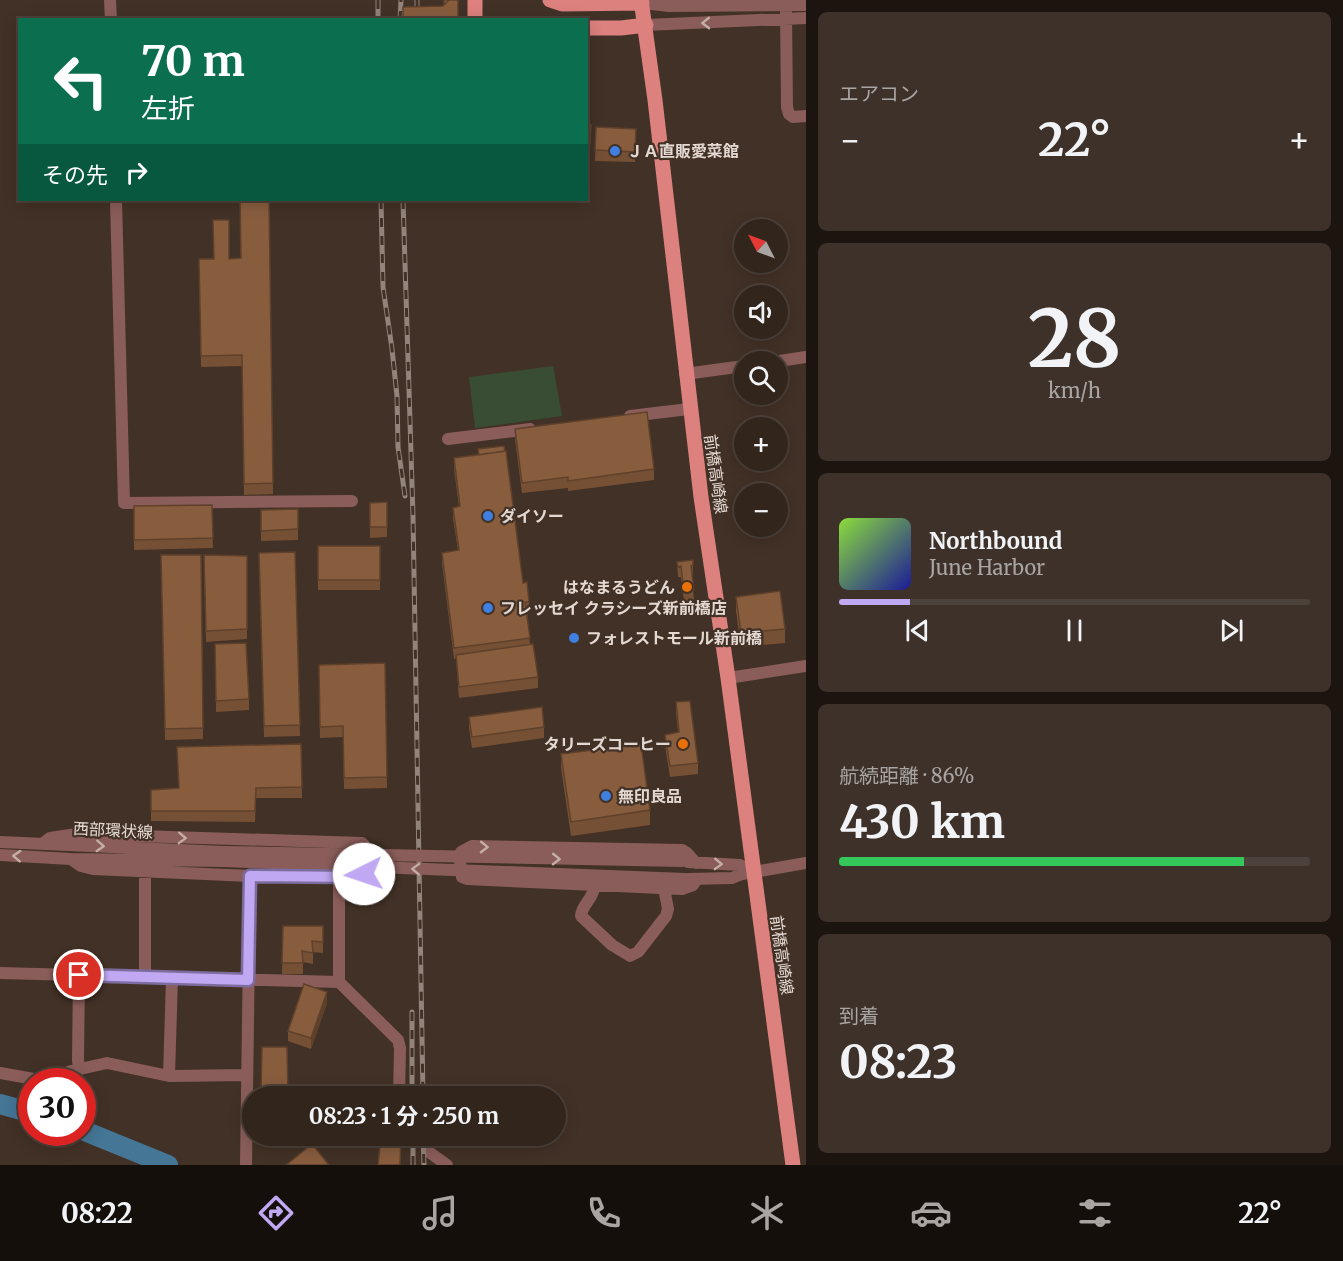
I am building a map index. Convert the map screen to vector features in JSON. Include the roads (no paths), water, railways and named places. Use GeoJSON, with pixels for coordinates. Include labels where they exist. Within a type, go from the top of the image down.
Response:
{"type":"FeatureCollection","features":[{"type":"Feature","properties":{"kind":"main road"},"geometry":{"type":"LineString","coordinates":[[475,0],[475,18]]}},
{"type":"Feature","properties":{"kind":"main road"},"geometry":{"type":"LineString","coordinates":[[550,0],[562,4],[641,2]]}},
{"type":"Feature","properties":{"kind":"main road","name":"前橋高崎線"},"geometry":{"type":"LineString","coordinates":[[641,2],[646,25],[689,409],[728,678],[793,1165]]}},
{"type":"Feature","properties":{"kind":"main road"},"geometry":{"type":"LineString","coordinates":[[588,28],[646,25]]}},
{"type":"Feature","properties":{"kind":"main road"},"geometry":{"type":"LineString","coordinates":[[588,34],[609,33],[621,28]]}},
{"type":"Feature","properties":{"kind":"street"},"geometry":{"type":"LineString","coordinates":[[110,0],[111,18]]}},
{"type":"Feature","properties":{"kind":"street"},"geometry":{"type":"LineString","coordinates":[[641,2],[669,6],[725,3],[806,5]]}},
{"type":"Feature","properties":{"kind":"street"},"geometry":{"type":"LineString","coordinates":[[725,3],[727,23]]}},
{"type":"Feature","properties":{"kind":"street"},"geometry":{"type":"LineString","coordinates":[[786,5],[787,107],[789,114],[794,117],[806,116]]}},
{"type":"Feature","properties":{"kind":"street"},"geometry":{"type":"LineString","coordinates":[[646,25],[806,18]]}},
{"type":"Feature","properties":{"kind":"street"},"geometry":{"type":"LineString","coordinates":[[116,201],[124,503],[352,501]]}},
{"type":"Feature","properties":{"kind":"street"},"geometry":{"type":"LineString","coordinates":[[788,360],[806,357]]}},
{"type":"Feature","properties":{"kind":"street"},"geometry":{"type":"LineString","coordinates":[[685,374],[734,367]]}},
{"type":"Feature","properties":{"kind":"street"},"geometry":{"type":"LineString","coordinates":[[623,417],[689,409]]}},
{"type":"Feature","properties":{"kind":"street"},"geometry":{"type":"LineString","coordinates":[[448,439],[544,427]]}},
{"type":"Feature","properties":{"kind":"street"},"geometry":{"type":"LineString","coordinates":[[728,678],[806,666]]}},
{"type":"Feature","properties":{"kind":"street"},"geometry":{"type":"LineString","coordinates":[[42,844],[50,838],[77,834],[364,844],[364,874],[359,877],[250,876],[93,869],[81,866],[71,859]]}},
{"type":"Feature","properties":{"kind":"street","name":"西部環状線"},"geometry":{"type":"LineString","coordinates":[[0,842],[224,856]]}},
{"type":"Feature","properties":{"kind":"street"},"geometry":{"type":"LineString","coordinates":[[691,879],[693,885],[687,888],[664,888],[467,879],[462,878],[461,852],[472,846],[682,850],[696,863]]}},
{"type":"Feature","properties":{"kind":"street","name":"西部環状線"},"geometry":{"type":"LineString","coordinates":[[0,855],[71,859],[224,856]]}},
{"type":"Feature","properties":{"kind":"street"},"geometry":{"type":"LineString","coordinates":[[224,856],[682,861],[740,865],[753,872]]}},
{"type":"Feature","properties":{"kind":"street"},"geometry":{"type":"LineString","coordinates":[[224,856],[691,879],[732,878],[806,863]]}},
{"type":"Feature","properties":{"kind":"street"},"geometry":{"type":"LineString","coordinates":[[145,872],[145,978]]}},
{"type":"Feature","properties":{"kind":"street"},"geometry":{"type":"LineString","coordinates":[[246,1165],[250,876]]}},
{"type":"Feature","properties":{"kind":"street"},"geometry":{"type":"LineString","coordinates":[[339,877],[339,982]]}},
{"type":"Feature","properties":{"kind":"street"},"geometry":{"type":"LineString","coordinates":[[595,885],[594,894],[582,909],[581,916],[612,945],[630,956],[638,952],[666,915],[668,909],[664,888]]}},
{"type":"Feature","properties":{"kind":"street"},"geometry":{"type":"LineString","coordinates":[[0,973],[339,982],[398,1040],[399,1086]]}},
{"type":"Feature","properties":{"kind":"street"},"geometry":{"type":"LineString","coordinates":[[79,975],[79,1068]]}},
{"type":"Feature","properties":{"kind":"street"},"geometry":{"type":"LineString","coordinates":[[169,1076],[172,978]]}},
{"type":"Feature","properties":{"kind":"street"},"geometry":{"type":"LineString","coordinates":[[84,1068],[107,1063],[169,1076],[246,1075]]}},
{"type":"Feature","properties":{"kind":"street"},"geometry":{"type":"LineString","coordinates":[[0,1073],[18,1077]]}},
{"type":"Feature","properties":{"kind":"street"},"geometry":{"type":"LineString","coordinates":[[429,1152],[447,1165]]}},
{"type":"Feature","properties":{"kind":"waterway"},"geometry":{"type":"LineString","coordinates":[[0,1104],[18,1109]]}},
{"type":"Feature","properties":{"kind":"waterway"},"geometry":{"type":"LineString","coordinates":[[96,1136],[168,1165]]}},
{"type":"Feature","properties":{"kind":"railway"},"geometry":{"type":"LineString","coordinates":[[378,0],[378,18]]}},
{"type":"Feature","properties":{"kind":"railway"},"geometry":{"type":"LineString","coordinates":[[400,18],[401,0]]}},
{"type":"Feature","properties":{"kind":"railway"},"geometry":{"type":"LineString","coordinates":[[417,0],[417,18]]}},
{"type":"Feature","properties":{"kind":"railway"},"geometry":{"type":"LineString","coordinates":[[381,201],[383,287],[397,396],[398,447],[405,496]]}},
{"type":"Feature","properties":{"kind":"railway"},"geometry":{"type":"LineString","coordinates":[[403,201],[413,516],[423,1086]]}},
{"type":"Feature","properties":{"kind":"railway"},"geometry":{"type":"LineString","coordinates":[[412,1012],[412,1086]]}},
{"type":"Feature","properties":{"kind":"railway"},"geometry":{"type":"LineString","coordinates":[[413,1146],[413,1165]]}},
{"type":"Feature","properties":{"kind":"railway"},"geometry":{"type":"LineString","coordinates":[[423,1146],[424,1165]]}},
{"type":"Feature","properties":{"kind":"place","name":"ＪＡ直販愛菜館"},"geometry":{"type":"Point","coordinates":[615,151]}},
{"type":"Feature","properties":{"kind":"place","name":"ダイソー"},"geometry":{"type":"Point","coordinates":[488,516]}},
{"type":"Feature","properties":{"kind":"place","name":"はなまるうどん"},"geometry":{"type":"Point","coordinates":[687,587]}},
{"type":"Feature","properties":{"kind":"place","name":"フレッセイ クラシーズ新前橋店"},"geometry":{"type":"Point","coordinates":[488,608]}},
{"type":"Feature","properties":{"kind":"place","name":"フォレストモール新前橋"},"geometry":{"type":"Point","coordinates":[574,638]}},
{"type":"Feature","properties":{"kind":"place","name":"タリーズコーヒー"},"geometry":{"type":"Point","coordinates":[683,744]}},
{"type":"Feature","properties":{"kind":"place","name":"無印良品"},"geometry":{"type":"Point","coordinates":[606,796]}}]}
